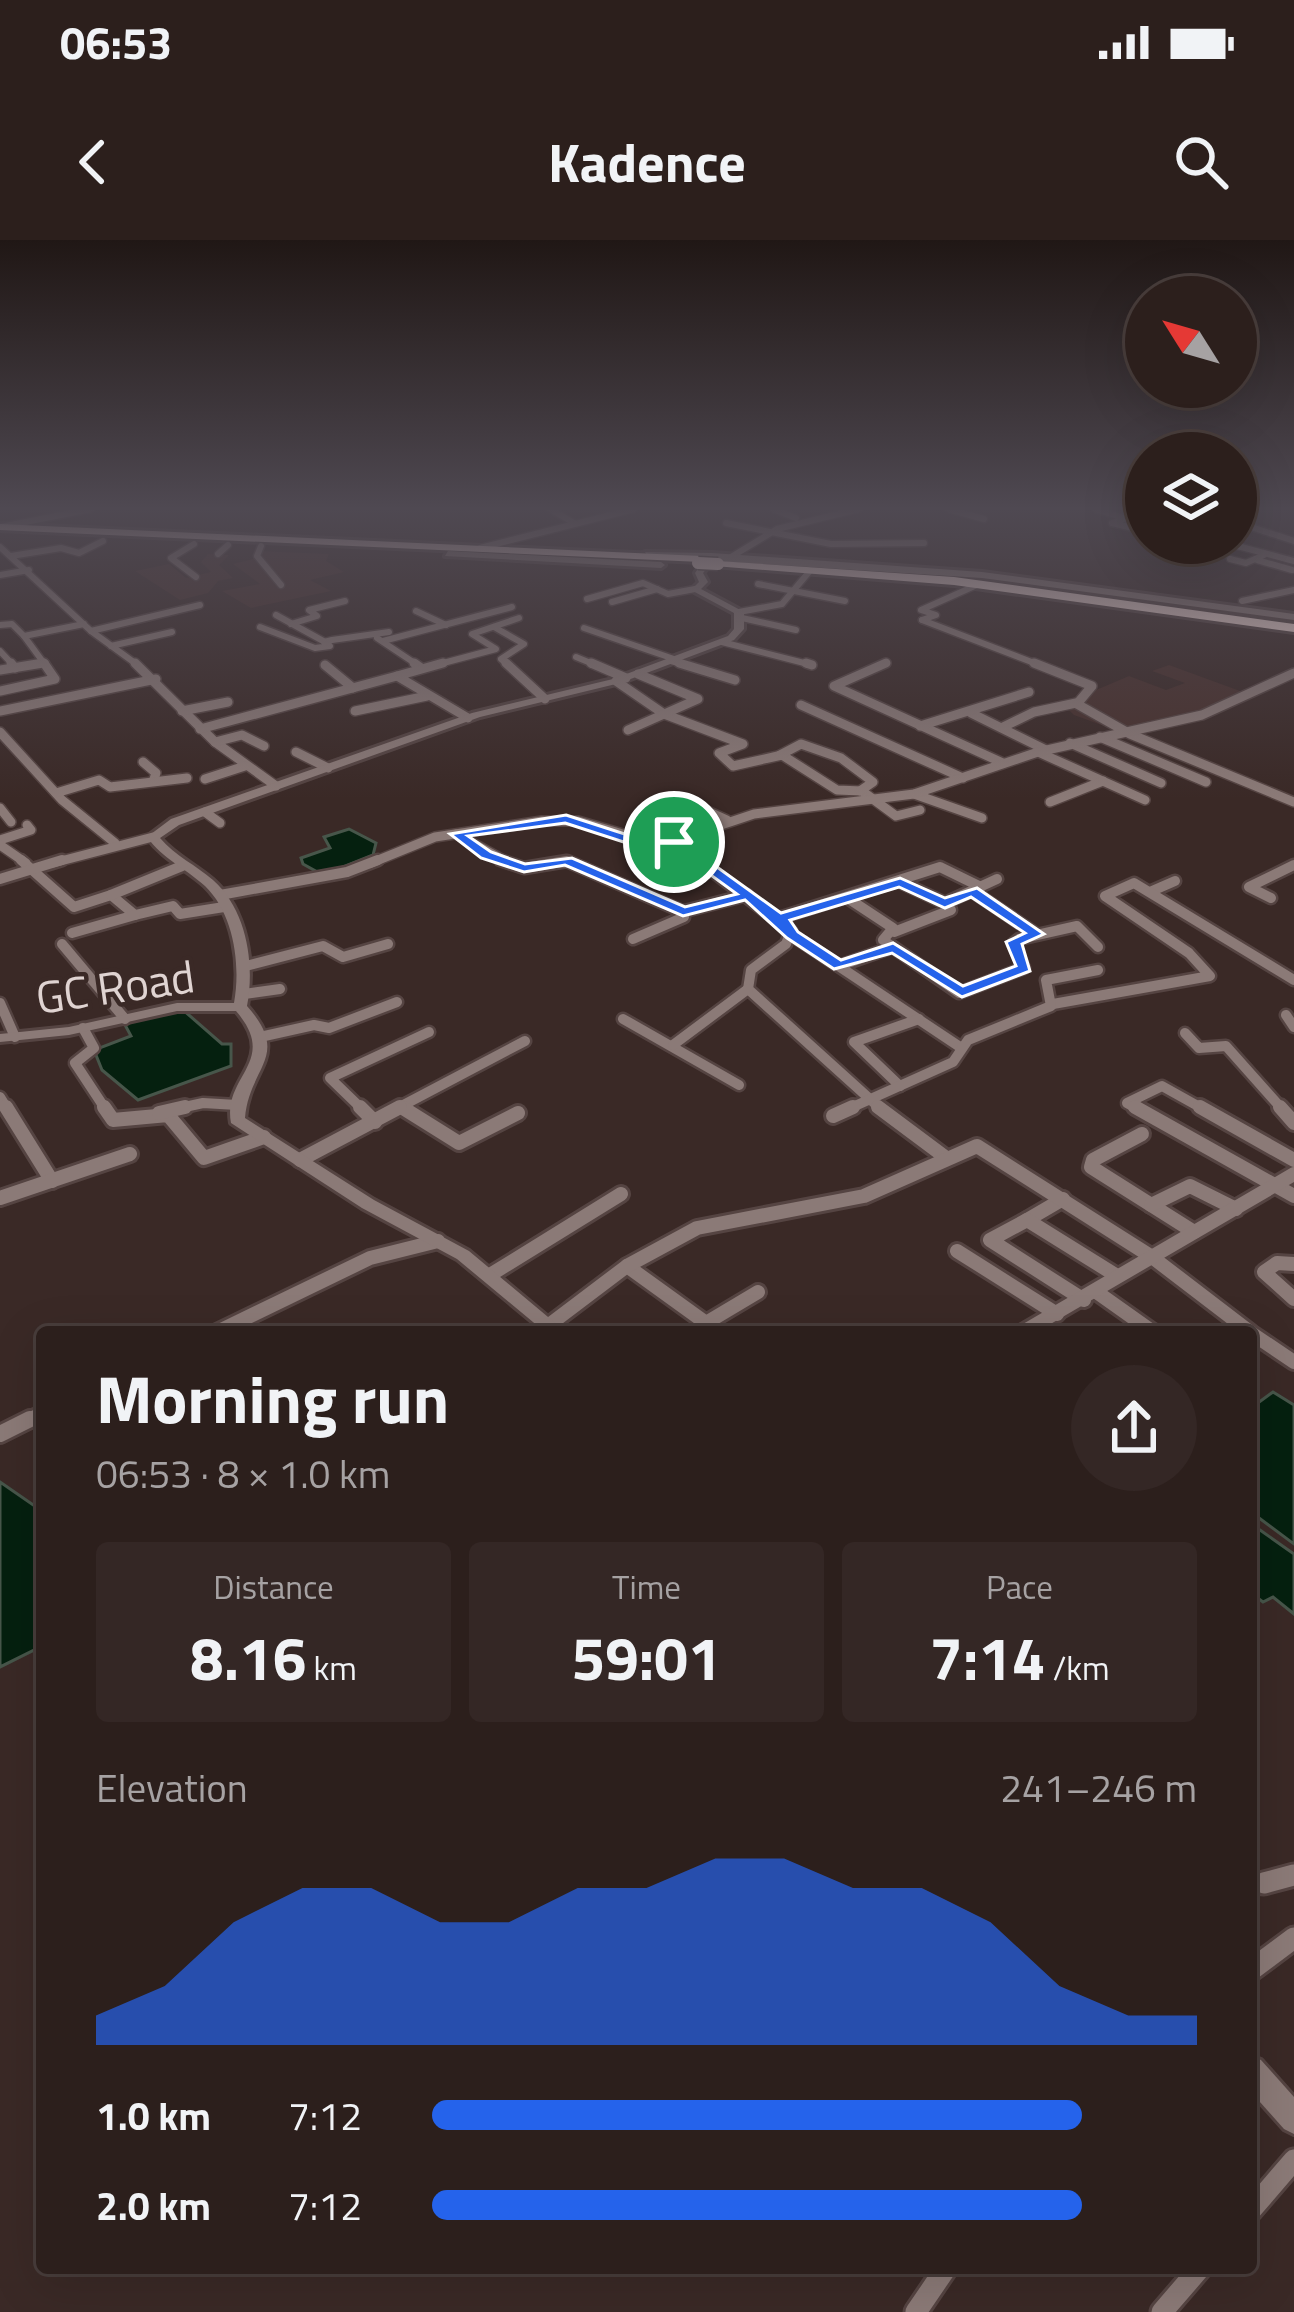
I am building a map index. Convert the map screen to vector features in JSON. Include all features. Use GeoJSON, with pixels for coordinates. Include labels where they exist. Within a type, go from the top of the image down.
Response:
{"type":"FeatureCollection","features":[{"type":"Feature","properties":{"kind":"highway"},"geometry":{"type":"LineString","coordinates":[[1157,606],[1294,622]]}},
{"type":"Feature","properties":{"kind":"highway"},"geometry":{"type":"LineString","coordinates":[[1183,606],[1294,622]]}},
{"type":"Feature","properties":{"kind":"street"},"geometry":{"type":"LineString","coordinates":[[65,606],[156,680],[215,742],[276,786]]}},
{"type":"Feature","properties":{"kind":"street"},"geometry":{"type":"LineString","coordinates":[[24,635],[88,628],[197,606]]}},
{"type":"Feature","properties":{"kind":"street"},"geometry":{"type":"LineString","coordinates":[[291,624],[317,616],[310,610],[327,606]]}},
{"type":"Feature","properties":{"kind":"street"},"geometry":{"type":"LineString","coordinates":[[725,606],[796,630]]}},
{"type":"Feature","properties":{"kind":"street"},"geometry":{"type":"LineString","coordinates":[[741,615],[783,606]]}},
{"type":"Feature","properties":{"kind":"street"},"geometry":{"type":"LineString","coordinates":[[930,606],[921,610],[936,615],[922,620],[1094,687],[1076,703],[1034,712],[1003,727]]}},
{"type":"Feature","properties":{"kind":"street"},"geometry":{"type":"LineString","coordinates":[[325,642],[377,638],[512,607]]}},
{"type":"Feature","properties":{"kind":"street"},"geometry":{"type":"LineString","coordinates":[[416,610],[446,625]]}},
{"type":"Feature","properties":{"kind":"street"},"geometry":{"type":"LineString","coordinates":[[0,879],[115,843],[153,837],[163,826],[468,718],[626,677],[738,633],[741,615]]}},
{"type":"Feature","properties":{"kind":"street"},"geometry":{"type":"LineString","coordinates":[[260,627],[317,649],[330,646],[276,616]]}},
{"type":"Feature","properties":{"kind":"street"},"geometry":{"type":"LineString","coordinates":[[200,729],[496,649],[472,635],[519,618]]}},
{"type":"Feature","properties":{"kind":"street"},"geometry":{"type":"LineString","coordinates":[[0,625],[12,623],[55,679],[0,691]]}},
{"type":"Feature","properties":{"kind":"street"},"geometry":{"type":"LineString","coordinates":[[494,627],[524,644],[501,659],[545,699]]}},
{"type":"Feature","properties":{"kind":"street"},"geometry":{"type":"LineString","coordinates":[[584,628],[735,680]]}},
{"type":"Feature","properties":{"kind":"street"},"geometry":{"type":"LineString","coordinates":[[111,646],[172,632]]}},
{"type":"Feature","properties":{"kind":"street"},"geometry":{"type":"LineString","coordinates":[[377,638],[389,632]]}},
{"type":"Feature","properties":{"kind":"street"},"geometry":{"type":"LineString","coordinates":[[377,638],[421,668]]}},
{"type":"Feature","properties":{"kind":"street"},"geometry":{"type":"LineString","coordinates":[[722,641],[812,665]]}},
{"type":"Feature","properties":{"kind":"street"},"geometry":{"type":"LineString","coordinates":[[0,651],[15,668]]}},
{"type":"Feature","properties":{"kind":"street"},"geometry":{"type":"LineString","coordinates":[[576,657],[698,698],[628,730]]}},
{"type":"Feature","properties":{"kind":"street"},"geometry":{"type":"LineString","coordinates":[[0,670],[46,663]]}},
{"type":"Feature","properties":{"kind":"street"},"geometry":{"type":"LineString","coordinates":[[887,663],[834,686],[1004,764]]}},
{"type":"Feature","properties":{"kind":"street"},"geometry":{"type":"LineString","coordinates":[[325,665],[352,688]]}},
{"type":"Feature","properties":{"kind":"street"},"geometry":{"type":"LineString","coordinates":[[124,1018],[67,939],[172,906],[179,914],[347,872],[395,849],[456,834],[566,819],[639,843],[674,842],[728,820],[914,794],[1070,743],[1202,715],[1294,673]]}},
{"type":"Feature","properties":{"kind":"street"},"geometry":{"type":"LineString","coordinates":[[398,676],[468,718]]}},
{"type":"Feature","properties":{"kind":"street"},"geometry":{"type":"LineString","coordinates":[[626,677],[664,714],[743,744],[718,753],[733,766],[780,755],[801,744],[839,757],[874,782],[860,790],[838,791],[780,755]]}},
{"type":"Feature","properties":{"kind":"street"},"geometry":{"type":"LineString","coordinates":[[0,711],[156,680]]}},
{"type":"Feature","properties":{"kind":"street"},"geometry":{"type":"LineString","coordinates":[[43,682],[56,700]]}},
{"type":"Feature","properties":{"kind":"street"},"geometry":{"type":"LineString","coordinates":[[920,726],[1029,692]]}},
{"type":"Feature","properties":{"kind":"street"},"geometry":{"type":"LineString","coordinates":[[356,711],[428,696]]}},
{"type":"Feature","properties":{"kind":"street"},"geometry":{"type":"LineString","coordinates":[[182,711],[228,702]]}},
{"type":"Feature","properties":{"kind":"street"},"geometry":{"type":"LineString","coordinates":[[1076,703],[1126,731],[1294,802]]}},
{"type":"Feature","properties":{"kind":"street"},"geometry":{"type":"LineString","coordinates":[[801,705],[963,778]]}},
{"type":"Feature","properties":{"kind":"street"},"geometry":{"type":"LineString","coordinates":[[971,713],[1145,800]]}},
{"type":"Feature","properties":{"kind":"street"},"geometry":{"type":"LineString","coordinates":[[0,732],[56,793],[115,843]]}},
{"type":"Feature","properties":{"kind":"street"},"geometry":{"type":"LineString","coordinates":[[215,742],[242,735],[264,746]]}},
{"type":"Feature","properties":{"kind":"street"},"geometry":{"type":"LineString","coordinates":[[1098,736],[1206,782]]}},
{"type":"Feature","properties":{"kind":"street"},"geometry":{"type":"LineString","coordinates":[[1070,743],[1161,783]]}},
{"type":"Feature","properties":{"kind":"street"},"geometry":{"type":"LineString","coordinates":[[296,752],[328,768]]}},
{"type":"Feature","properties":{"kind":"street"},"geometry":{"type":"LineString","coordinates":[[143,762],[156,773],[154,779]]}},
{"type":"Feature","properties":{"kind":"street"},"geometry":{"type":"LineString","coordinates":[[205,779],[245,766]]}},
{"type":"Feature","properties":{"kind":"street"},"geometry":{"type":"LineString","coordinates":[[1050,802],[1138,773]]}},
{"type":"Feature","properties":{"kind":"street"},"geometry":{"type":"LineString","coordinates":[[56,793],[99,780],[110,787],[187,778]]}},
{"type":"Feature","properties":{"kind":"street"},"geometry":{"type":"LineString","coordinates":[[860,790],[898,817],[920,810]]}},
{"type":"Feature","properties":{"kind":"street"},"geometry":{"type":"LineString","coordinates":[[914,794],[982,818]]}},
{"type":"Feature","properties":{"kind":"street"},"geometry":{"type":"LineString","coordinates":[[656,808],[682,800],[728,820]]}},
{"type":"Feature","properties":{"kind":"street"},"geometry":{"type":"LineString","coordinates":[[205,812],[220,823]]}},
{"type":"Feature","properties":{"kind":"street"},"geometry":{"type":"LineString","coordinates":[[0,843],[31,830],[27,825]]}},
{"type":"Feature","properties":{"kind":"street"},"geometry":{"type":"LineString","coordinates":[[456,834],[486,855],[524,868],[567,861],[683,912],[747,895]]}},
{"type":"Feature","properties":{"kind":"street"},"geometry":{"type":"LineString","coordinates":[[153,837],[222,901],[242,967],[242,1001],[255,1021],[262,1059],[237,1105],[237,1120],[490,1275],[550,1326]]}},
{"type":"Feature","properties":{"kind":"street"},"geometry":{"type":"LineString","coordinates":[[674,842],[779,918],[792,935],[960,1047]]}},
{"type":"Feature","properties":{"kind":"street"},"geometry":{"type":"LineString","coordinates":[[0,843],[74,907],[182,866]]}},
{"type":"Feature","properties":{"kind":"street"},"geometry":{"type":"LineString","coordinates":[[1271,898],[1250,887],[1294,865]]}},
{"type":"Feature","properties":{"kind":"street"},"geometry":{"type":"LineString","coordinates":[[779,918],[942,867],[1036,934]]}},
{"type":"Feature","properties":{"kind":"street"},"geometry":{"type":"LineString","coordinates":[[945,903],[997,879]]}},
{"type":"Feature","properties":{"kind":"street"},"geometry":{"type":"LineString","coordinates":[[1152,891],[1175,881]]}},
{"type":"Feature","properties":{"kind":"street"},"geometry":{"type":"LineString","coordinates":[[900,882],[952,910],[883,938],[959,993],[1024,968],[1013,942],[1036,934],[1076,926],[1098,947]]}},
{"type":"Feature","properties":{"kind":"street"},"geometry":{"type":"LineString","coordinates":[[833,1116],[956,1061],[960,1047],[1053,1004],[1210,976],[1192,956],[1105,896],[1133,883],[1177,905],[1177,913],[1294,980]]}},
{"type":"Feature","properties":{"kind":"street"},"geometry":{"type":"LineString","coordinates":[[111,895],[135,915]]}},
{"type":"Feature","properties":{"kind":"street"},"geometry":{"type":"LineString","coordinates":[[849,899],[894,932]]}},
{"type":"Feature","properties":{"kind":"street"},"geometry":{"type":"LineString","coordinates":[[633,939],[684,917],[683,912]]}},
{"type":"Feature","properties":{"kind":"street"},"geometry":{"type":"LineString","coordinates":[[673,1045],[748,989],[754,966],[792,935]]}},
{"type":"Feature","properties":{"kind":"street"},"geometry":{"type":"LineString","coordinates":[[242,967],[323,946],[343,957],[388,944]]}},
{"type":"Feature","properties":{"kind":"street"},"geometry":{"type":"LineString","coordinates":[[839,966],[893,947]]}},
{"type":"Feature","properties":{"kind":"street"},"geometry":{"type":"LineString","coordinates":[[1053,1004],[1046,980],[1098,970]]}},
{"type":"Feature","properties":{"kind":"street"},"geometry":{"type":"LineString","coordinates":[[242,1001],[280,989]]}},
{"type":"Feature","properties":{"kind":"street"},"geometry":{"type":"LineString","coordinates":[[748,989],[776,1021],[867,1100],[945,1157]]}},
{"type":"Feature","properties":{"kind":"street","name":"GC Road"},"geometry":{"type":"LineString","coordinates":[[8,1037],[82,1028],[177,1007],[242,1001]]}},
{"type":"Feature","properties":{"kind":"street"},"geometry":{"type":"LineString","coordinates":[[260,1036],[314,1025],[326,1028],[397,1001]]}},
{"type":"Feature","properties":{"kind":"street"},"geometry":{"type":"LineString","coordinates":[[0,1003],[8,1037]]}},
{"type":"Feature","properties":{"kind":"street"},"geometry":{"type":"LineString","coordinates":[[623,1019],[739,1085]]}},
{"type":"Feature","properties":{"kind":"street"},"geometry":{"type":"LineString","coordinates":[[900,1086],[854,1042],[919,1019]]}},
{"type":"Feature","properties":{"kind":"street"},"geometry":{"type":"LineString","coordinates":[[82,1028],[94,1048],[76,1063],[113,1120],[202,1103],[237,1105]]}},
{"type":"Feature","properties":{"kind":"street"},"geometry":{"type":"LineString","coordinates":[[375,1122],[331,1078],[429,1032]]}},
{"type":"Feature","properties":{"kind":"street"},"geometry":{"type":"LineString","coordinates":[[1185,1033],[1200,1048],[1226,1046],[1294,1123]]}},
{"type":"Feature","properties":{"kind":"street"},"geometry":{"type":"LineString","coordinates":[[300,1160],[524,1041]]}},
{"type":"Feature","properties":{"kind":"street"},"geometry":{"type":"LineString","coordinates":[[1294,1160],[1162,1086],[1127,1102],[1294,1196]]}},
{"type":"Feature","properties":{"kind":"street"},"geometry":{"type":"LineString","coordinates":[[0,1097],[52,1181]]}},
{"type":"Feature","properties":{"kind":"street"},"geometry":{"type":"LineString","coordinates":[[403,1108],[459,1143],[518,1113]]}},
{"type":"Feature","properties":{"kind":"street"},"geometry":{"type":"LineString","coordinates":[[159,1113],[168,1115],[204,1158],[264,1138]]}},
{"type":"Feature","properties":{"kind":"street"},"geometry":{"type":"LineString","coordinates":[[1142,1134],[1089,1163],[1195,1232]]}},
{"type":"Feature","properties":{"kind":"street"},"geometry":{"type":"LineString","coordinates":[[554,1326],[561,1310],[627,1266],[697,1228],[864,1196],[967,1147],[985,1146],[1152,1257],[1243,1326]]}},
{"type":"Feature","properties":{"kind":"street"},"geometry":{"type":"LineString","coordinates":[[0,1198],[130,1154]]}},
{"type":"Feature","properties":{"kind":"street"},"geometry":{"type":"LineString","coordinates":[[1048,1326],[1058,1314],[1117,1276],[1294,1174]]}},
{"type":"Feature","properties":{"kind":"street"},"geometry":{"type":"LineString","coordinates":[[1150,1205],[1190,1186],[1236,1209]]}},
{"type":"Feature","properties":{"kind":"street"},"geometry":{"type":"LineString","coordinates":[[490,1275],[621,1194]]}},
{"type":"Feature","properties":{"kind":"street"},"geometry":{"type":"LineString","coordinates":[[1063,1199],[990,1240],[1143,1326]]}},
{"type":"Feature","properties":{"kind":"street"},"geometry":{"type":"LineString","coordinates":[[1027,1220],[1117,1276]]}},
{"type":"Feature","properties":{"kind":"street"},"geometry":{"type":"LineString","coordinates":[[229,1326],[370,1258],[438,1241]]}},
{"type":"Feature","properties":{"kind":"street"},"geometry":{"type":"LineString","coordinates":[[957,1251],[1058,1314]]}},
{"type":"Feature","properties":{"kind":"street"},"geometry":{"type":"LineString","coordinates":[[1294,1264],[1277,1263],[1264,1272],[1294,1299]]}},
{"type":"Feature","properties":{"kind":"street"},"geometry":{"type":"LineString","coordinates":[[627,1266],[708,1326]]}},
{"type":"Feature","properties":{"kind":"street"},"geometry":{"type":"LineString","coordinates":[[710,1326],[758,1292]]}},
{"type":"Feature","properties":{"kind":"street"},"geometry":{"type":"LineString","coordinates":[[1257,1336],[1294,1363]]}},
{"type":"Feature","properties":{"kind":"street"},"geometry":{"type":"LineString","coordinates":[[0,1434],[36,1417]]}},
{"type":"Feature","properties":{"kind":"street"},"geometry":{"type":"LineString","coordinates":[[1264,1883],[1294,1875]]}},
{"type":"Feature","properties":{"kind":"street"},"geometry":{"type":"LineString","coordinates":[[1257,1966],[1294,1938]]}},
{"type":"Feature","properties":{"kind":"street"},"geometry":{"type":"LineString","coordinates":[[1257,2077],[1294,2119]]}},
{"type":"Feature","properties":{"kind":"street"},"geometry":{"type":"LineString","coordinates":[[1257,2203],[1294,2161]]}},
{"type":"Feature","properties":{"kind":"street"},"geometry":{"type":"LineString","coordinates":[[916,2312],[942,2274]]}},
{"type":"Feature","properties":{"kind":"street"},"geometry":{"type":"LineString","coordinates":[[1162,2312],[1195,2274]]}},
{"type":"Feature","properties":{"kind":"shaded area"},"geometry":{"type":"Polygon","coordinates":[[[1169,665],[1251,695],[1205,713],[1118,731],[1074,715],[1063,704],[1129,676],[1166,690],[1185,683],[1152,671],[1169,665]]]}},
{"type":"Feature","properties":{"kind":"shaded area"},"geometry":{"type":"Polygon","coordinates":[[[349,829],[376,843],[373,855],[323,875],[303,864],[301,858],[330,848],[324,837],[349,829]]]}},
{"type":"Feature","properties":{"kind":"shaded area"},"geometry":{"type":"Polygon","coordinates":[[[182,1009],[222,1044],[231,1044],[231,1066],[138,1100],[102,1070],[94,1050],[131,1036],[124,1023],[182,1009]]]}},
{"type":"Feature","properties":{"kind":"shaded area"},"geometry":{"type":"Polygon","coordinates":[[[1273,1392],[1294,1405],[1294,1544],[1257,1516],[1257,1404],[1273,1392]]]}},
{"type":"Feature","properties":{"kind":"shaded area"},"geometry":{"type":"Polygon","coordinates":[[[0,1482],[36,1507],[36,1649],[0,1667],[0,1482]]]}},
{"type":"Feature","properties":{"kind":"shaded area"},"geometry":{"type":"Polygon","coordinates":[[[1257,1532],[1294,1554],[1294,1614],[1273,1597],[1263,1602],[1257,1598],[1257,1532]]]}},
{"type":"Feature","properties":{"kind":"route"},"geometry":{"type":"LineString","coordinates":[[674,842],[639,843],[566,819],[456,834],[486,855],[506,857],[524,868],[567,861],[683,912],[747,895],[779,918],[900,882],[945,903],[972,891],[1036,934],[1013,942],[1027,964],[1024,968],[962,992],[893,947],[839,966],[792,935],[784,922],[747,895],[700,859],[674,842]]}}]}
